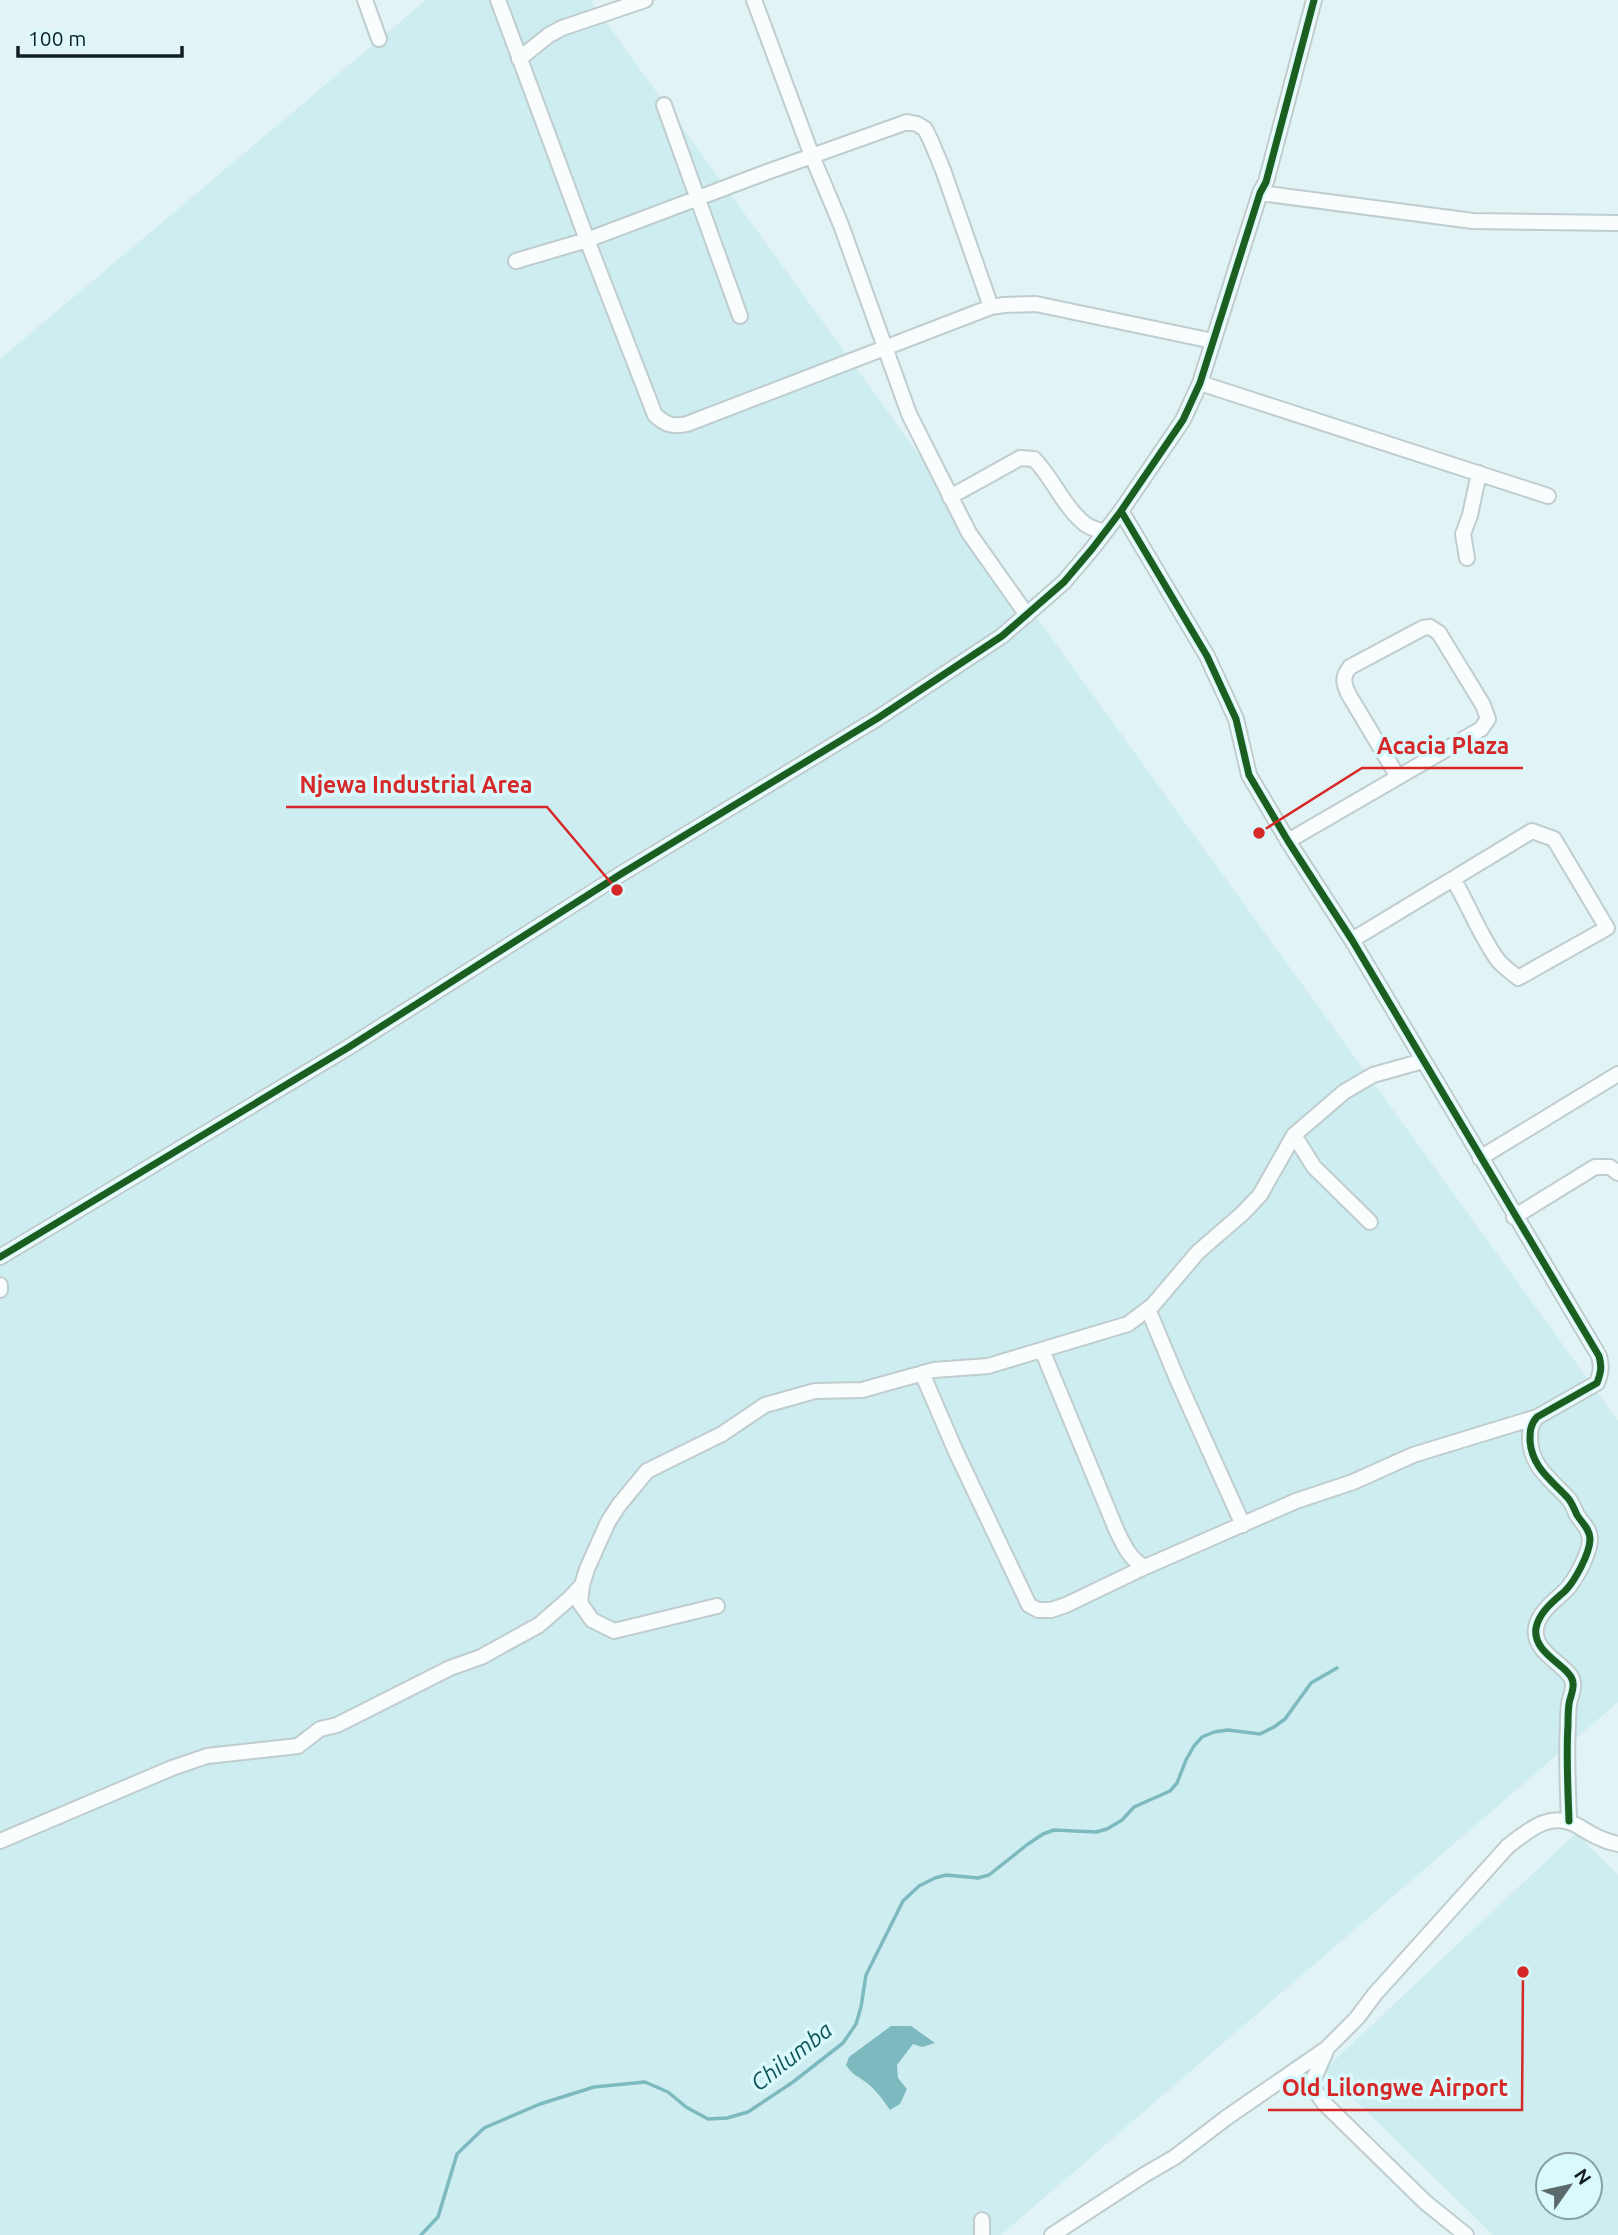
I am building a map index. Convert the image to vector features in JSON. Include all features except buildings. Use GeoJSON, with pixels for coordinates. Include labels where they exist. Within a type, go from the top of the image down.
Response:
{"type":"FeatureCollection","features":[{"type":"Feature","properties":{"kind":"street"},"geometry":{"type":"LineString","coordinates":[[365,0],[379,39]]}},
{"type":"Feature","properties":{"kind":"street"},"geometry":{"type":"LineString","coordinates":[[498,0],[655,415],[664,423],[674,426],[687,424],[884,347],[1004,304],[1036,304],[1213,341]]}},
{"type":"Feature","properties":{"kind":"street"},"geometry":{"type":"LineString","coordinates":[[519,59],[549,34],[645,0]]}},
{"type":"Feature","properties":{"kind":"street"},"geometry":{"type":"LineString","coordinates":[[754,0],[812,156],[841,225],[909,414],[969,533],[1027,615]]}},
{"type":"Feature","properties":{"kind":"street"},"geometry":{"type":"LineString","coordinates":[[0,1257],[349,1047],[621,874],[878,718],[1002,636],[1064,582],[1121,511],[1183,421],[1199,383],[1266,182],[1314,0]]}},
{"type":"Feature","properties":{"kind":"street"},"geometry":{"type":"LineString","coordinates":[[664,105],[740,316]]}},
{"type":"Feature","properties":{"kind":"street"},"geometry":{"type":"LineString","coordinates":[[516,261],[587,240],[907,122],[918,124],[925,129],[943,170],[991,307]]}},
{"type":"Feature","properties":{"kind":"street"},"geometry":{"type":"LineString","coordinates":[[1261,193],[1473,221],[1618,223]]}},
{"type":"Feature","properties":{"kind":"street"},"geometry":{"type":"LineString","coordinates":[[1199,383],[1548,496]]}},
{"type":"Feature","properties":{"kind":"street"},"geometry":{"type":"LineString","coordinates":[[950,497],[1020,458],[1034,458],[1045,470],[1058,493],[1086,525],[1105,532]]}},
{"type":"Feature","properties":{"kind":"street"},"geometry":{"type":"LineString","coordinates":[[1466,558],[1463,534],[1479,473]]}},
{"type":"Feature","properties":{"kind":"street"},"geometry":{"type":"LineString","coordinates":[[922,1373],[1029,1605],[1038,1610],[1051,1610],[1066,1605],[1296,1501],[1353,1482],[1413,1455],[1537,1417],[1597,1383],[1601,1375],[1599,1356],[1514,1217],[1352,940],[1249,775],[1236,719],[1207,656],[1121,511]]}},
{"type":"Feature","properties":{"kind":"street"},"geometry":{"type":"LineString","coordinates":[[1288,841],[1481,729],[1488,719],[1483,705],[1439,634],[1430,628],[1423,628],[1372,654],[1350,667],[1344,675],[1344,685],[1349,695],[1398,777]]}},
{"type":"Feature","properties":{"kind":"street"},"geometry":{"type":"LineString","coordinates":[[1352,940],[1532,831],[1554,839],[1607,928],[1518,978],[1499,961],[1481,935],[1453,879]]}},
{"type":"Feature","properties":{"kind":"street"},"geometry":{"type":"LineString","coordinates":[[717,1606],[614,1631],[592,1620],[580,1602],[582,1585],[608,1522],[646,1471],[722,1434],[765,1405],[815,1391],[862,1390],[934,1370],[988,1366],[1128,1324],[1148,1309],[1198,1252],[1260,1195],[1293,1135],[1344,1092],[1373,1075],[1423,1061]]}},
{"type":"Feature","properties":{"kind":"street"},"geometry":{"type":"LineString","coordinates":[[1480,1158],[1618,1074]]}},
{"type":"Feature","properties":{"kind":"street"},"geometry":{"type":"LineString","coordinates":[[1293,1135],[1314,1167],[1370,1222]]}},
{"type":"Feature","properties":{"kind":"street"},"geometry":{"type":"LineString","coordinates":[[1514,1217],[1595,1167],[1610,1167],[1618,1173]]}},
{"type":"Feature","properties":{"kind":"street"},"geometry":{"type":"LineString","coordinates":[[0,1285],[0,1290]]}},
{"type":"Feature","properties":{"kind":"street"},"geometry":{"type":"LineString","coordinates":[[1148,1309],[1243,1525]]}},
{"type":"Feature","properties":{"kind":"street"},"geometry":{"type":"LineString","coordinates":[[1042,1350],[1116,1529],[1129,1554],[1145,1567]]}},
{"type":"Feature","properties":{"kind":"street"},"geometry":{"type":"LineString","coordinates":[[1537,1417],[1531,1423],[1530,1432],[1531,1451],[1536,1464],[1570,1500],[1590,1539],[1579,1571],[1566,1590],[1548,1605],[1536,1628],[1536,1637],[1541,1647],[1551,1660],[1567,1671],[1574,1684],[1569,1704],[1567,1755],[1569,1821]]}},
{"type":"Feature","properties":{"kind":"street"},"geometry":{"type":"LineString","coordinates":[[0,1841],[172,1768],[208,1756],[298,1746],[320,1729],[337,1725],[450,1668],[481,1657],[539,1625],[582,1585]]}},
{"type":"Feature","properties":{"kind":"street"},"geometry":{"type":"LineString","coordinates":[[1052,2235],[1175,2157],[1326,2049],[1357,2018],[1375,1994],[1508,1846],[1542,1823],[1559,1819],[1569,1821],[1598,1838],[1618,1844]]}},
{"type":"Feature","properties":{"kind":"street"},"geometry":{"type":"LineString","coordinates":[[1326,2049],[1311,2085],[1324,2104],[1425,2202],[1466,2235]]}},
{"type":"Feature","properties":{"kind":"shaded area"},"geometry":{"type":"Polygon","coordinates":[[[426,0],[590,0],[1618,1421],[1618,1702],[1001,2235],[0,2235],[0,359],[426,0]]]}},
{"type":"Feature","properties":{"kind":"shaded area"},"geometry":{"type":"Polygon","coordinates":[[[1576,1833],[1618,1875],[1618,2235],[1493,2235],[1324,2070],[1576,1833]]]}},
{"type":"Feature","properties":{"kind":"water"},"geometry":{"type":"Polygon","coordinates":[[[891,2026],[911,2026],[935,2043],[922,2047],[913,2044],[897,2065],[898,2078],[907,2089],[900,2104],[890,2110],[874,2089],[846,2065],[849,2057],[891,2026]]]}},
{"type":"Feature","properties":{"kind":"waterway","name":"Chilumba"},"geometry":{"type":"LineString","coordinates":[[421,2235],[438,2217],[457,2154],[484,2128],[540,2104],[594,2087],[645,2082],[668,2092],[686,2107],[708,2119],[727,2118],[748,2112],[793,2082],[843,2043],[856,2024],[866,1975],[903,1901],[919,1886],[946,1875],[978,1878],[989,1875],[1028,1844],[1054,1830],[1096,1832],[1107,1829],[1122,1820],[1134,1807],[1170,1791],[1177,1783],[1194,1746],[1202,1737],[1228,1730],[1260,1734],[1274,1727],[1285,1719],[1311,1683],[1337,1668]]}},
{"type":"Feature","properties":{"kind":"cycle path"},"geometry":{"type":"LineString","coordinates":[[0,1257],[349,1047],[621,874],[878,718],[1002,636],[1064,582],[1121,511],[1183,420],[1200,383],[1260,193],[1266,182],[1314,0]]}},
{"type":"Feature","properties":{"kind":"cycle path"},"geometry":{"type":"LineString","coordinates":[[1121,511],[1207,656],[1236,719],[1249,775],[1352,940],[1599,1356],[1601,1370],[1597,1383],[1537,1417],[1530,1434],[1531,1450],[1538,1465],[1569,1499],[1590,1535],[1588,1552],[1577,1574],[1544,1612],[1536,1628],[1540,1646],[1566,1671],[1573,1683],[1567,1737],[1569,1821]]}},
{"type":"Feature","properties":{"kind":"place","name":"Acacia Plaza"},"geometry":{"type":"Point","coordinates":[1259,833]}},
{"type":"Feature","properties":{"kind":"place","name":"Njewa Industrial Area"},"geometry":{"type":"Point","coordinates":[617,890]}},
{"type":"Feature","properties":{"kind":"place","name":"Old Lilongwe Airport"},"geometry":{"type":"Point","coordinates":[1523,1972]}}]}
